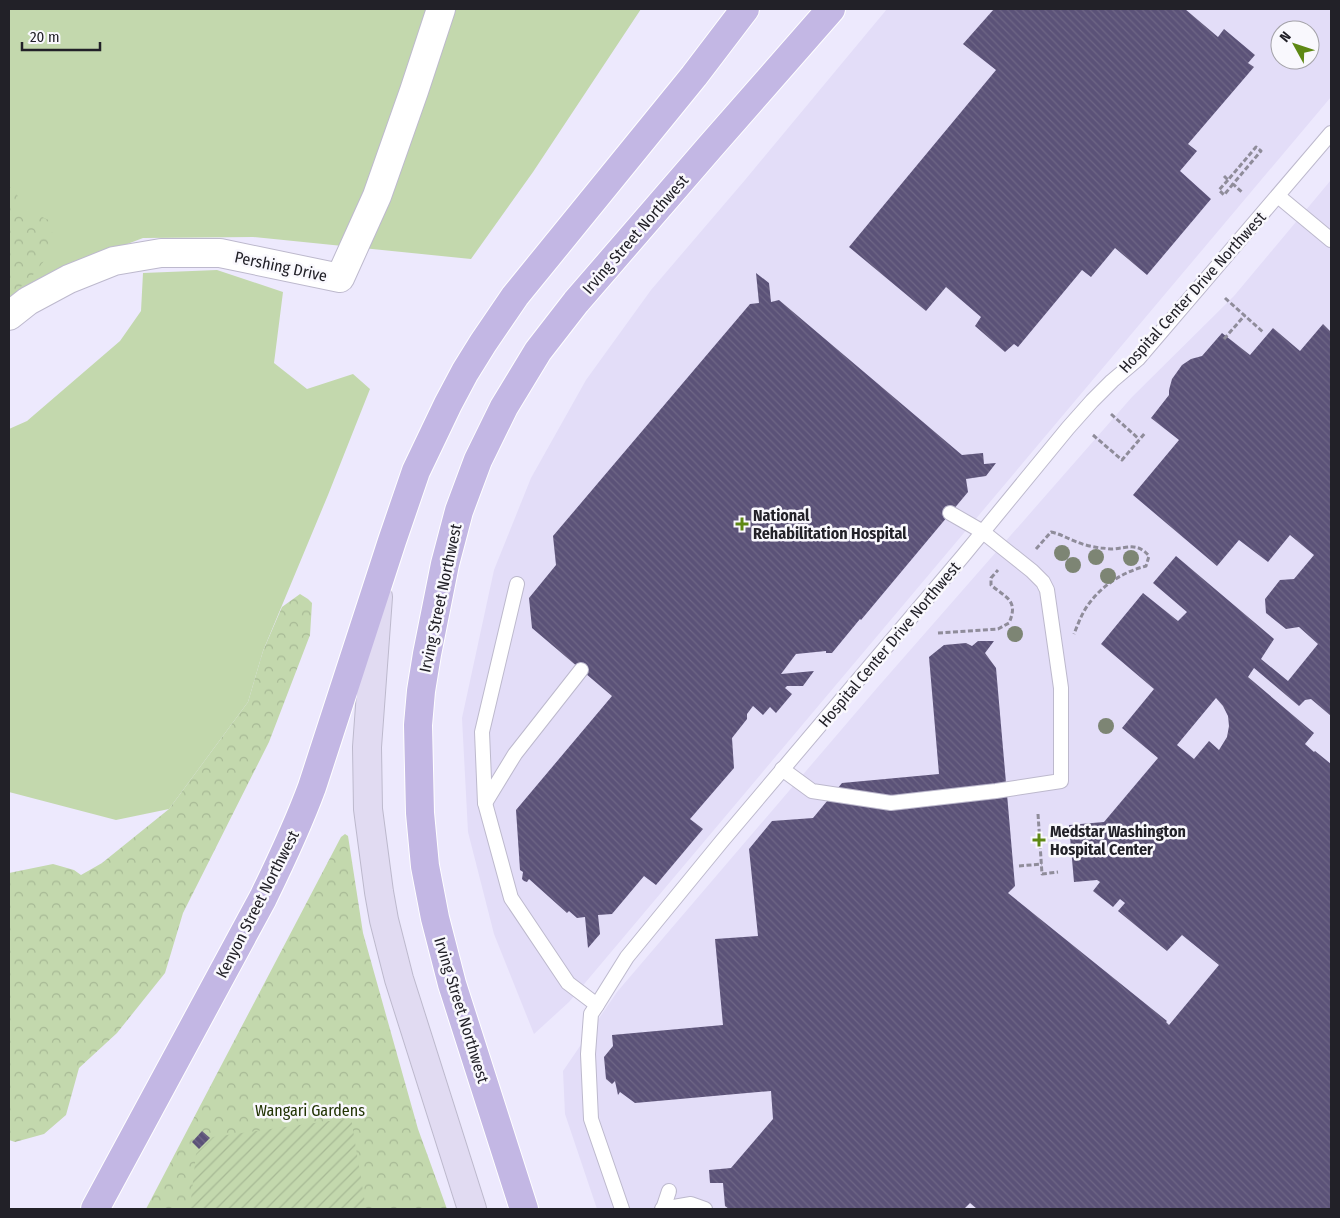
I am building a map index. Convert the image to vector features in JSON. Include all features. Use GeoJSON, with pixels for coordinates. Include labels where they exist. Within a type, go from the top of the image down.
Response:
{"type":"FeatureCollection","features":[{"type":"Feature","properties":{"kind":"main road"},"geometry":{"type":"LineString","coordinates":[[472,1209],[399,979],[384,920],[378,883],[368,809],[367,747],[380,580],[416,471],[448,404],[483,343],[515,296],[694,76],[745,9]]}},
{"type":"Feature","properties":{"kind":"main road","name":"Irving Street Northwest"},"geometry":{"type":"LineString","coordinates":[[524,1209],[452,984],[434,918],[425,866],[420,813],[418,724],[432,625],[447,555],[478,460],[504,407],[538,351],[576,302],[831,9]]}},
{"type":"Feature","properties":{"kind":"main road","name":"Kenyon Street Northwest"},"geometry":{"type":"LineString","coordinates":[[95,1209],[283,858],[312,787],[380,580]]}},
{"type":"Feature","properties":{"kind":"street","name":"Pershing Drive"},"geometry":{"type":"LineString","coordinates":[[9,316],[28,300],[69,278],[114,262],[161,253],[220,254],[340,278],[377,196],[441,9]]}},
{"type":"Feature","properties":{"kind":"lane","name":"Hospital Center Drive Northwest"},"geometry":{"type":"LineString","coordinates":[[622,1209],[591,1119],[588,1054],[592,1014],[627,957],[782,769],[1080,415],[1112,380],[1138,359],[1331,133]]}},
{"type":"Feature","properties":{"kind":"lane"},"geometry":{"type":"LineString","coordinates":[[1278,196],[1331,240]]}},
{"type":"Feature","properties":{"kind":"lane"},"geometry":{"type":"LineString","coordinates":[[782,769],[812,790],[891,803],[996,791],[1061,781],[1061,688],[1047,590],[1043,582],[1032,572],[983,532],[950,513]]}},
{"type":"Feature","properties":{"kind":"lane"},"geometry":{"type":"LineString","coordinates":[[517,584],[482,732],[485,803],[511,898],[568,983],[597,1005]]}},
{"type":"Feature","properties":{"kind":"lane"},"geometry":{"type":"LineString","coordinates":[[485,803],[515,754],[581,670]]}},
{"type":"Feature","properties":{"kind":"lane"},"geometry":{"type":"LineString","coordinates":[[669,1191],[663,1209],[691,1204],[705,1209]]}},
{"type":"Feature","properties":{"kind":"path"},"geometry":{"type":"LineString","coordinates":[[1256,147],[1261,151],[1233,184],[1224,195],[1219,190],[1256,147]]}},
{"type":"Feature","properties":{"kind":"path"},"geometry":{"type":"LineString","coordinates":[[1224,176],[1228,180]]}},
{"type":"Feature","properties":{"kind":"path"},"geometry":{"type":"LineString","coordinates":[[1233,184],[1243,193]]}},
{"type":"Feature","properties":{"kind":"path"},"geometry":{"type":"LineString","coordinates":[[1225,298],[1263,332]]}},
{"type":"Feature","properties":{"kind":"path"},"geometry":{"type":"LineString","coordinates":[[1224,339],[1245,315]]}},
{"type":"Feature","properties":{"kind":"path"},"geometry":{"type":"LineString","coordinates":[[1111,414],[1139,439]]}},
{"type":"Feature","properties":{"kind":"path"},"geometry":{"type":"LineString","coordinates":[[1093,435],[1122,460],[1145,433]]}},
{"type":"Feature","properties":{"kind":"path"},"geometry":{"type":"LineString","coordinates":[[1035,550],[1051,532],[1078,543],[1096,547],[1113,549],[1129,546],[1136,547],[1144,550],[1149,556],[1146,566],[1137,568],[1109,582],[1086,606],[1071,641]]}},
{"type":"Feature","properties":{"kind":"path"},"geometry":{"type":"LineString","coordinates":[[938,633],[998,629],[1009,623],[1013,610],[1012,604],[1007,596],[991,585],[991,578],[1000,567]]}},
{"type":"Feature","properties":{"kind":"path"},"geometry":{"type":"LineString","coordinates":[[1038,814],[1042,874],[1058,872]]}},
{"type":"Feature","properties":{"kind":"path"},"geometry":{"type":"LineString","coordinates":[[1019,866],[1042,864]]}},
{"type":"Feature","properties":{"kind":"shaded area","name":"National Rehabilitation Hospital"},"geometry":{"type":"Polygon","coordinates":[[[887,9],[1331,9],[1331,97],[569,1002],[534,1034],[494,934],[468,832],[462,718],[494,570],[531,478],[586,380],[651,290],[887,9]]]}},
{"type":"Feature","properties":{"kind":"shaded area","name":"Medstar Washington Hospital Center"},"geometry":{"type":"Polygon","coordinates":[[[1331,180],[1331,1209],[597,1209],[565,1114],[563,1071],[617,992],[877,688],[1132,397],[1234,296],[1331,180]]]}},
{"type":"Feature","properties":{"kind":"green space"},"geometry":{"type":"Polygon","coordinates":[[[9,9],[641,9],[533,172],[471,259],[253,237],[143,238],[46,275],[9,302],[9,9]]]}},
{"type":"Feature","properties":{"kind":"green space"},"geometry":{"type":"Polygon","coordinates":[[[9,186],[18,197],[22,206],[24,220],[42,217],[51,221],[53,242],[44,261],[28,281],[9,296],[9,186]]]}},
{"type":"Feature","properties":{"kind":"green space"},"geometry":{"type":"Polygon","coordinates":[[[217,270],[283,292],[274,363],[307,389],[353,374],[370,389],[263,651],[248,702],[169,809],[116,820],[9,792],[9,429],[27,421],[120,341],[141,311],[143,273],[217,270]]]}},
{"type":"Feature","properties":{"kind":"green space"},"geometry":{"type":"Polygon","coordinates":[[[300,594],[312,603],[310,635],[269,742],[183,913],[165,973],[117,1033],[79,1068],[66,1115],[44,1134],[15,1142],[9,1140],[9,873],[53,864],[74,870],[81,875],[102,863],[169,809],[248,702],[263,651],[282,607],[300,594]]]}},
{"type":"Feature","properties":{"kind":"green space","name":"Wangari Gardens"},"geometry":{"type":"Polygon","coordinates":[[[345,834],[348,836],[363,933],[418,1129],[447,1209],[146,1209],[341,837],[345,834]]]}},
{"type":"Feature","properties":{"kind":"green space"},"geometry":{"type":"Polygon","coordinates":[[[351,1118],[366,1209],[190,1209],[196,1154],[213,1137],[351,1118]]]}},
{"type":"Feature","properties":{"kind":"building"},"geometry":{"type":"Polygon","coordinates":[[[994,9],[1185,9],[1218,37],[1224,29],[1255,55],[1248,63],[1254,67],[1188,144],[1197,151],[1180,171],[1211,199],[1147,275],[1115,248],[1091,277],[1082,270],[1018,347],[1014,344],[1005,352],[975,326],[981,317],[946,287],[926,311],[849,247],[996,70],[963,44],[994,9]]]}},
{"type":"Feature","properties":{"kind":"building"},"geometry":{"type":"Polygon","coordinates":[[[756,273],[769,283],[771,302],[779,300],[962,455],[983,453],[984,464],[996,463],[986,476],[966,479],[968,492],[832,653],[826,653],[826,651],[796,654],[781,674],[814,671],[803,686],[787,686],[785,688],[792,694],[776,713],[770,707],[763,715],[753,706],[747,714],[747,719],[732,738],[734,768],[690,819],[703,829],[656,885],[644,876],[612,914],[598,915],[600,934],[588,948],[585,917],[577,918],[569,911],[567,913],[529,879],[527,882],[522,879],[523,872],[520,870],[516,810],[612,696],[532,628],[529,598],[556,565],[553,536],[750,304],[759,303],[756,273]]]}},
{"type":"Feature","properties":{"kind":"building","name":"Medstar Washington Hospital Center"},"geometry":{"type":"Polygon","coordinates":[[[1323,324],[1331,332],[1331,716],[1311,699],[1305,700],[1299,706],[1254,668],[1248,677],[1314,733],[1305,744],[1331,764],[1331,1209],[977,1209],[970,1203],[964,1209],[729,1209],[725,1206],[723,1183],[710,1183],[709,1170],[731,1168],[773,1119],[771,1091],[635,1103],[620,1092],[618,1095],[615,1081],[612,1084],[606,1079],[604,1057],[613,1046],[612,1035],[723,1025],[715,939],[758,936],[749,849],[772,821],[813,818],[842,783],[939,774],[929,657],[944,645],[966,643],[972,646],[978,641],[994,641],[985,653],[996,668],[1015,886],[1008,893],[1167,1021],[1169,1025],[1219,965],[1182,935],[1167,951],[1118,911],[1125,903],[1120,899],[1113,907],[1093,891],[1100,882],[1097,880],[1074,882],[1069,825],[1104,822],[1158,758],[1122,728],[1154,689],[1101,644],[1143,593],[1178,621],[1187,612],[1153,583],[1176,556],[1274,639],[1261,659],[1288,681],[1318,644],[1299,627],[1286,629],[1266,613],[1265,599],[1280,580],[1294,579],[1314,555],[1290,535],[1268,562],[1239,540],[1217,566],[1133,495],[1179,440],[1151,418],[1169,395],[1172,379],[1182,365],[1191,359],[1202,356],[1222,333],[1250,355],[1273,328],[1300,351],[1323,324]],[[1216,698],[1177,745],[1194,759],[1209,741],[1219,750],[1227,737],[1228,716],[1216,698]]]}},
{"type":"Feature","properties":{"kind":"building"},"geometry":{"type":"Polygon","coordinates":[[[202,1131],[210,1138],[199,1149],[192,1142],[202,1131]]]}},
{"type":"Feature","properties":{"kind":"place","name":"National Rehabilitation Hospital"},"geometry":{"type":"Point","coordinates":[742,524]}},
{"type":"Feature","properties":{"kind":"place","name":"Medstar Washington Hospital Center"},"geometry":{"type":"Point","coordinates":[1039,840]}}]}
